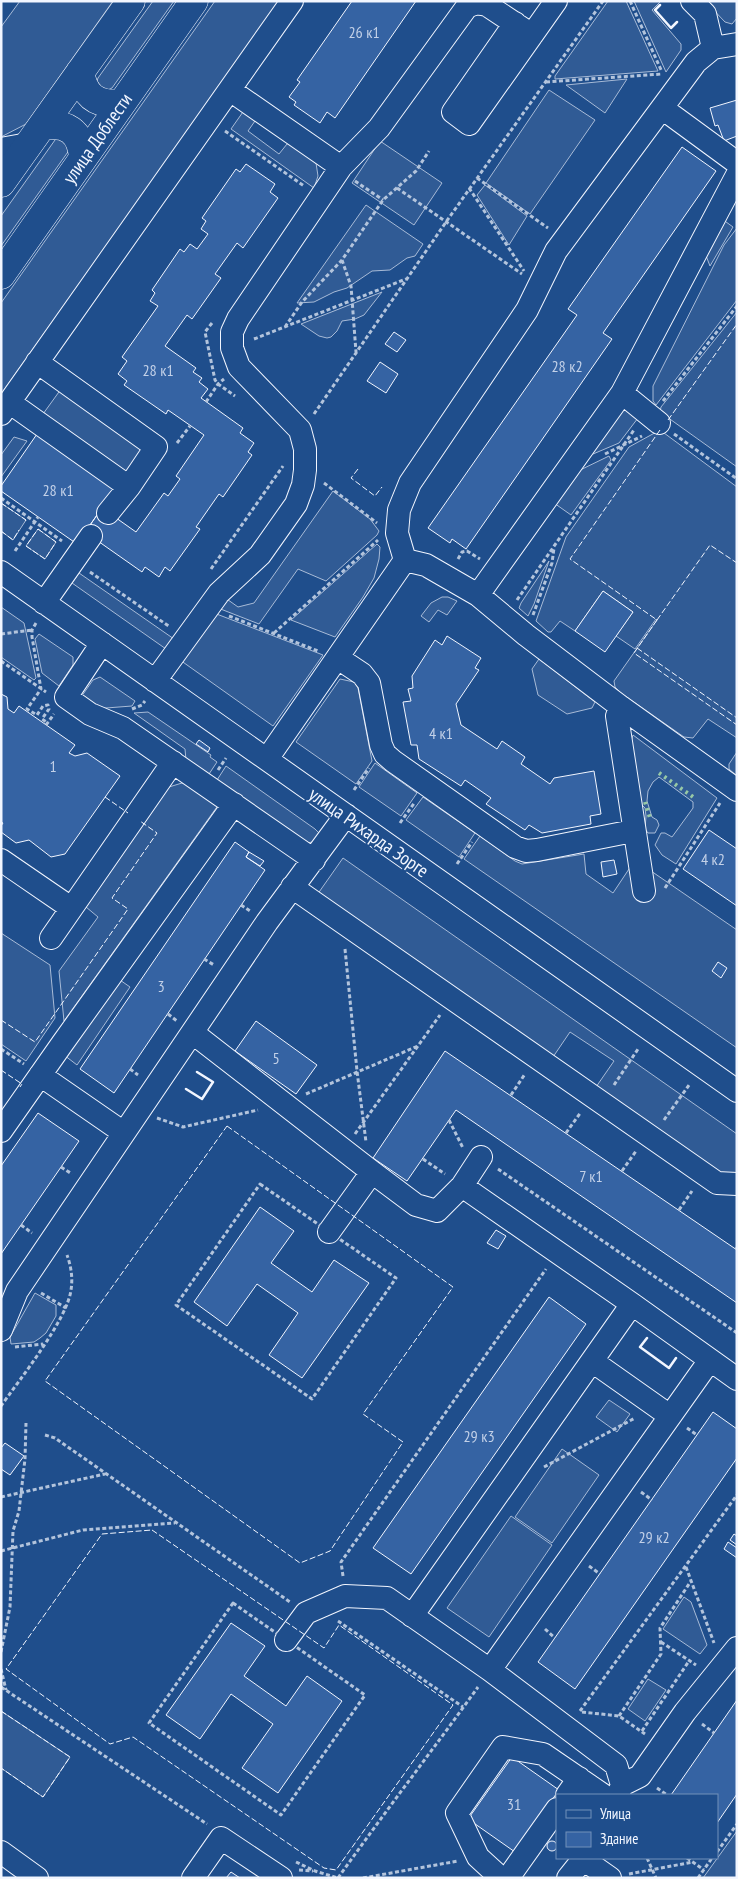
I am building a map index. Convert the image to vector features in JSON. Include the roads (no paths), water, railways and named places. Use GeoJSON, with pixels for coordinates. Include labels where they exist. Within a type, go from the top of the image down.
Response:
{"type":"FeatureCollection","features":[{"type":"Feature","properties":{"kind":"main road"},"geometry":{"type":"LineString","coordinates":[[1,183],[131,1]]}},
{"type":"Feature","properties":{"kind":"main road","name":"улица Доблести"},"geometry":{"type":"LineString","coordinates":[[1,275],[194,1]]}},
{"type":"Feature","properties":{"kind":"main road"},"geometry":{"type":"LineString","coordinates":[[80,72],[82,83],[88,94],[97,101],[109,105],[121,104]]}},
{"type":"Feature","properties":{"kind":"main road"},"geometry":{"type":"LineString","coordinates":[[34,135],[53,124],[65,126],[76,134],[82,145],[83,158]]}},
{"type":"Feature","properties":{"kind":"street"},"geometry":{"type":"LineString","coordinates":[[129,487],[5,408],[292,1]]}},
{"type":"Feature","properties":{"kind":"street"},"geometry":{"type":"LineString","coordinates":[[155,681],[219,592],[260,555],[296,504],[303,485],[305,449],[300,430],[239,367],[232,348],[232,332],[238,318],[320,198],[345,172],[379,128],[466,8],[472,4],[480,3],[487,5],[524,29],[556,1]]}},
{"type":"Feature","properties":{"kind":"street"},"geometry":{"type":"LineString","coordinates":[[692,1],[705,14],[713,48]]}},
{"type":"Feature","properties":{"kind":"street"},"geometry":{"type":"LineString","coordinates":[[731,793],[526,635],[478,594],[426,564],[405,560],[390,534],[410,483],[526,310],[564,240],[696,62],[713,48],[737,44]]}},
{"type":"Feature","properties":{"kind":"street"},"geometry":{"type":"LineString","coordinates":[[230,90],[345,172]]}},
{"type":"Feature","properties":{"kind":"street"},"geometry":{"type":"LineString","coordinates":[[662,108],[737,163]]}},
{"type":"Feature","properties":{"kind":"street"},"geometry":{"type":"LineString","coordinates":[[1,149],[34,135]]}},
{"type":"Feature","properties":{"kind":"street"},"geometry":{"type":"LineString","coordinates":[[478,594],[622,393],[737,175]]}},
{"type":"Feature","properties":{"kind":"street"},"geometry":{"type":"LineString","coordinates":[[37,362],[156,447],[129,487],[108,512]]}},
{"type":"Feature","properties":{"kind":"street"},"geometry":{"type":"LineString","coordinates":[[622,393],[654,418]]}},
{"type":"Feature","properties":{"kind":"street"},"geometry":{"type":"LineString","coordinates":[[44,603],[82,550]]}},
{"type":"Feature","properties":{"kind":"street"},"geometry":{"type":"LineString","coordinates":[[266,759],[405,560]]}},
{"type":"Feature","properties":{"kind":"street","name":"улица Рихарда Зорге"},"geometry":{"type":"LineString","coordinates":[[1,572],[737,1091]]}},
{"type":"Feature","properties":{"kind":"street"},"geometry":{"type":"LineString","coordinates":[[102,643],[66,697],[90,714],[122,728],[314,860]]}},
{"type":"Feature","properties":{"kind":"street"},"geometry":{"type":"LineString","coordinates":[[338,658],[362,674],[369,683],[381,744],[385,754],[515,847],[526,851],[537,850],[633,831]]}},
{"type":"Feature","properties":{"kind":"street"},"geometry":{"type":"LineString","coordinates":[[621,708],[617,716],[633,831],[654,891]]}},
{"type":"Feature","properties":{"kind":"street"},"geometry":{"type":"LineString","coordinates":[[51,938],[173,762]]}},
{"type":"Feature","properties":{"kind":"street"},"geometry":{"type":"LineString","coordinates":[[1,1131],[234,804]]}},
{"type":"Feature","properties":{"kind":"street"},"geometry":{"type":"LineString","coordinates":[[6,1338],[18,1291],[23,1283],[292,887],[346,815]]}},
{"type":"Feature","properties":{"kind":"street"},"geometry":{"type":"LineString","coordinates":[[1,860],[71,908]]}},
{"type":"Feature","properties":{"kind":"street"},"geometry":{"type":"LineString","coordinates":[[292,887],[717,1183],[737,1184]]}},
{"type":"Feature","properties":{"kind":"street"},"geometry":{"type":"LineString","coordinates":[[193,1033],[416,1205],[437,1211],[462,1186],[481,1157]]}},
{"type":"Feature","properties":{"kind":"street"},"geometry":{"type":"LineString","coordinates":[[40,1075],[124,1133]]}},
{"type":"Feature","properties":{"kind":"street"},"geometry":{"type":"LineString","coordinates":[[329,1232],[372,1172]]}},
{"type":"Feature","properties":{"kind":"street"},"geometry":{"type":"LineString","coordinates":[[462,1186],[632,1304],[737,1380]]}},
{"type":"Feature","properties":{"kind":"street"},"geometry":{"type":"LineString","coordinates":[[412,1616],[632,1304]]}},
{"type":"Feature","properties":{"kind":"street"},"geometry":{"type":"LineString","coordinates":[[490,1670],[663,1411],[710,1360]]}},
{"type":"Feature","properties":{"kind":"street"},"geometry":{"type":"LineString","coordinates":[[592,1361],[663,1411]]}},
{"type":"Feature","properties":{"kind":"street"},"geometry":{"type":"LineString","coordinates":[[286,1640],[306,1613],[308,1607],[345,1596],[387,1598],[490,1670],[573,1720],[616,1765],[614,1792]]}},
{"type":"Feature","properties":{"kind":"street"},"geometry":{"type":"LineString","coordinates":[[501,1878],[478,1857],[457,1813],[503,1747],[543,1754],[573,1787],[614,1792],[640,1776],[737,1648]]}},
{"type":"Feature","properties":{"kind":"street"},"geometry":{"type":"LineString","coordinates":[[508,1878],[556,1810]]}},
{"type":"Feature","properties":{"kind":"street"},"geometry":{"type":"LineString","coordinates":[[193,1878],[221,1838],[281,1878]]}},
{"type":"Feature","properties":{"kind":"street"},"geometry":{"type":"LineString","coordinates":[[1,1852],[37,1878]]}},
{"type":"Feature","properties":{"kind":"street"},"geometry":{"type":"LineString","coordinates":[[568,1878],[583,1859]]}},
{"type":"Feature","properties":{"kind":"street"},"geometry":{"type":"LineString","coordinates":[[586,1859],[619,1876]]}}]}
